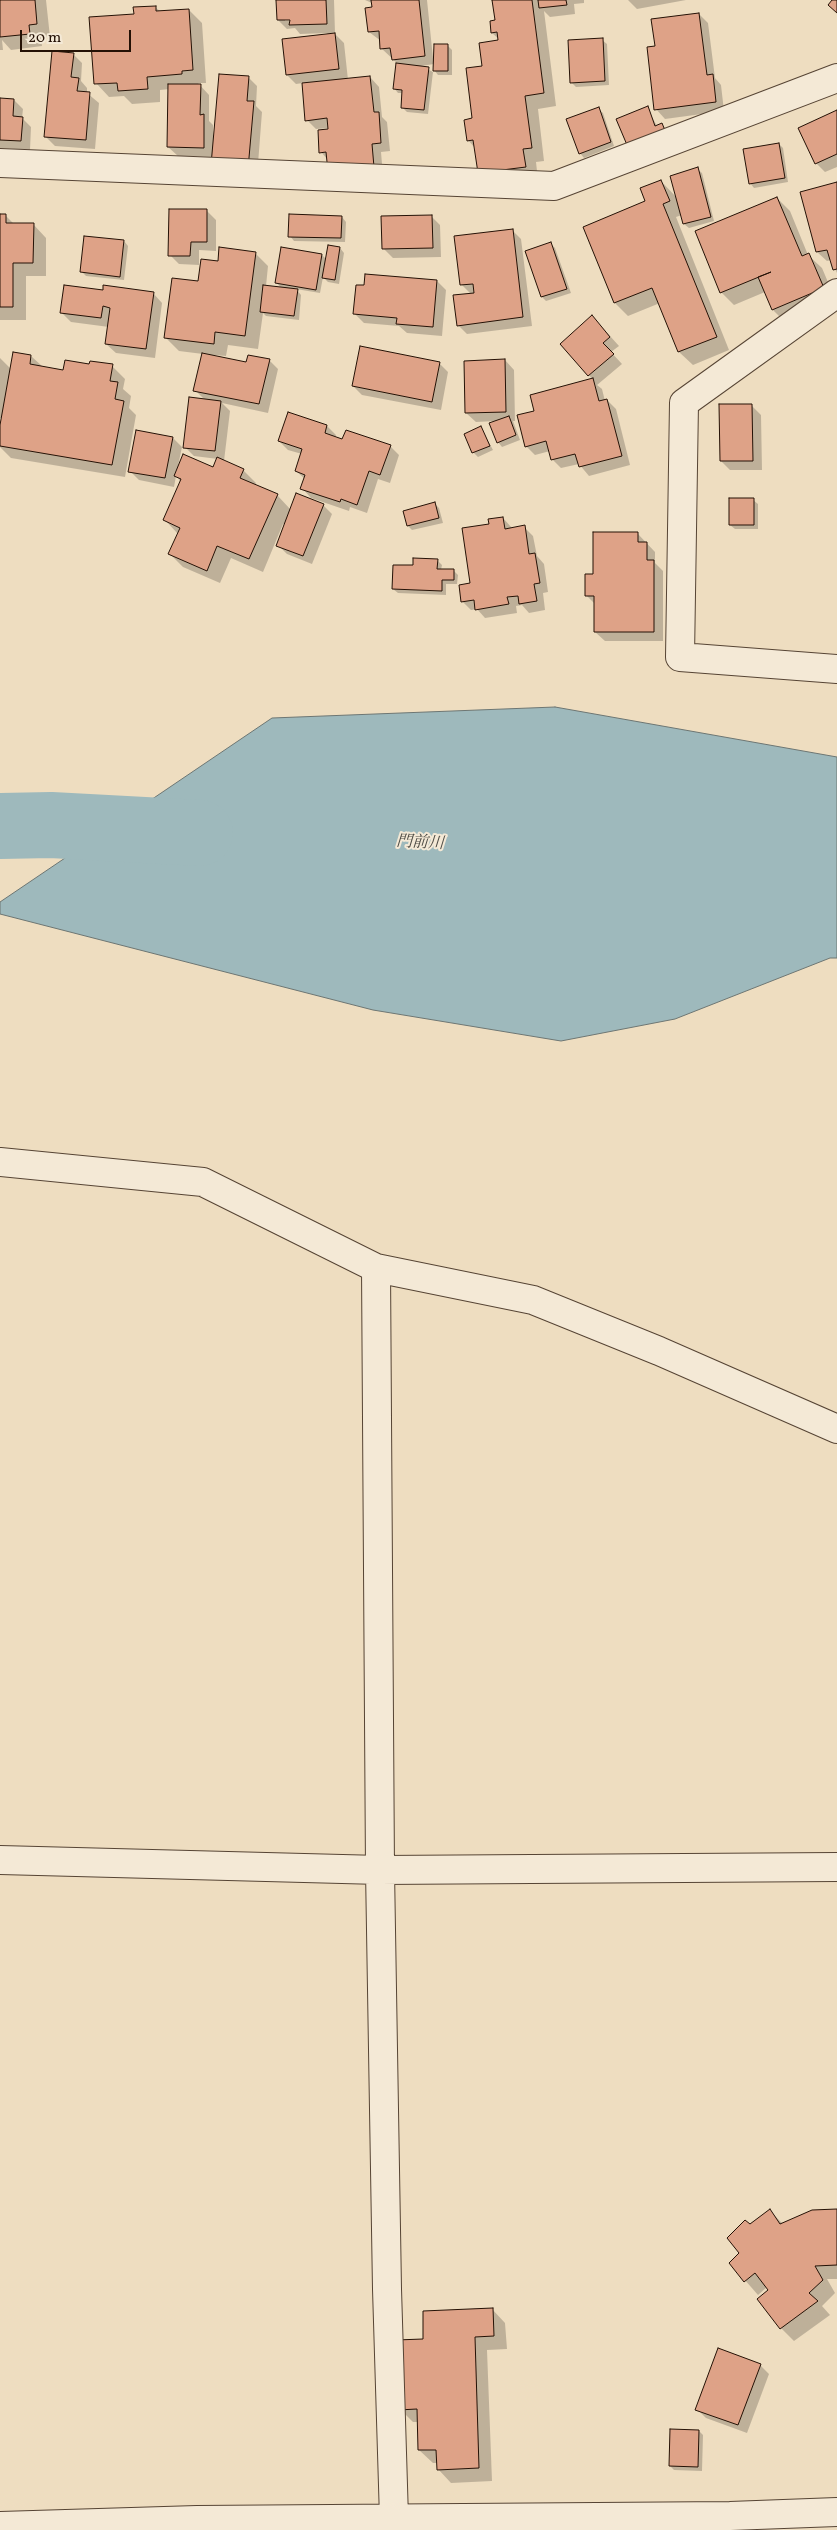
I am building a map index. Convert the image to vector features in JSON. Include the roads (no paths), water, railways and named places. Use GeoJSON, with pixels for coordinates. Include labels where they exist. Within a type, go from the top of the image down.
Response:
{"type":"FeatureCollection","features":[{"type":"Feature","properties":{"kind":"street"},"geometry":{"type":"LineString","coordinates":[[0,163],[554,186],[837,78]]}},
{"type":"Feature","properties":{"kind":"street"},"geometry":{"type":"LineString","coordinates":[[837,293],[684,403],[680,657],[837,669]]}},
{"type":"Feature","properties":{"kind":"street"},"geometry":{"type":"LineString","coordinates":[[0,1162],[203,1182],[376,1268],[533,1300],[659,1350],[837,1429]]}},
{"type":"Feature","properties":{"kind":"street"},"geometry":{"type":"LineString","coordinates":[[373,2522],[387,2289],[380,1870],[376,1268]]}},
{"type":"Feature","properties":{"kind":"street"},"geometry":{"type":"LineString","coordinates":[[0,1860],[380,1870],[837,1867]]}},
{"type":"Feature","properties":{"kind":"street"},"geometry":{"type":"LineString","coordinates":[[0,2526],[373,2522],[729,2523],[837,2512]]}},
{"type":"Feature","properties":{"kind":"water"},"geometry":{"type":"Polygon","coordinates":[[[555,707],[837,757],[837,958],[830,958],[675,1019],[561,1041],[373,1010],[0,914],[0,902],[272,718],[555,707]]]}},
{"type":"Feature","properties":{"kind":"waterway","name":"門前川"},"geometry":{"type":"LineString","coordinates":[[0,826],[51,825],[200,833]]}}]}
